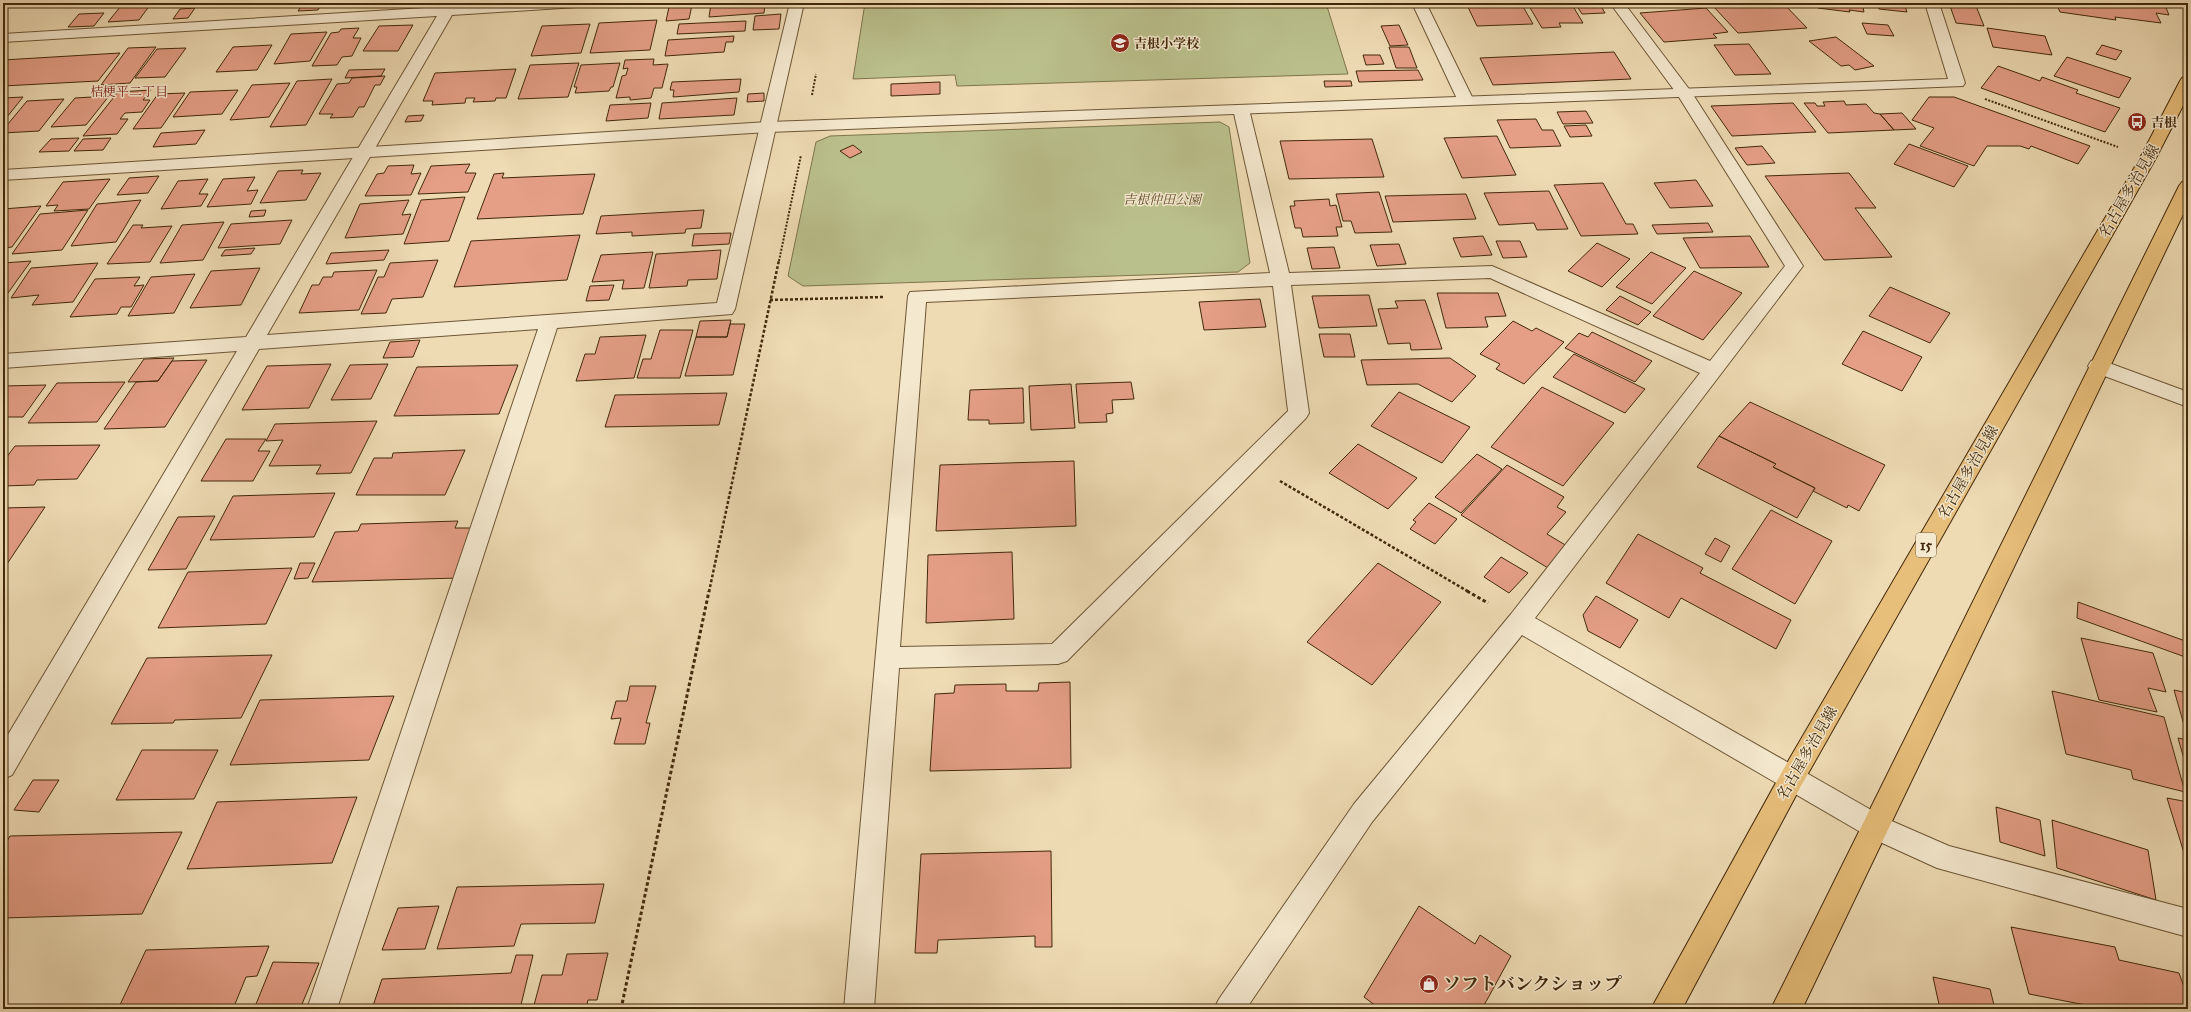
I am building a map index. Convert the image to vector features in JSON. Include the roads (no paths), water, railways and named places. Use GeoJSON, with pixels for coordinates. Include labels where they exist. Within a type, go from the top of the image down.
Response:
{"type":"FeatureCollection","features":[{"type":"Feature","properties":{"kind":"main road","name":"名古屋多治見線"},"geometry":{"type":"LineString","coordinates":[[1666,1009],[1792,778],[2148,158],[2188,81]]}},
{"type":"Feature","properties":{"kind":"main road"},"geometry":{"type":"LineString","coordinates":[[1786,1009],[1878,828],[2098,366],[2188,186]]}},
{"type":"Feature","properties":{"kind":"street"},"geometry":{"type":"LineString","coordinates":[[3,38],[577,3]]}},
{"type":"Feature","properties":{"kind":"street"},"geometry":{"type":"LineString","coordinates":[[3,361],[725,309],[797,3]]}},
{"type":"Feature","properties":{"kind":"street"},"geometry":{"type":"LineString","coordinates":[[1419,3],[1466,101]]}},
{"type":"Feature","properties":{"kind":"street"},"geometry":{"type":"LineString","coordinates":[[1229,1009],[1363,814],[1519,621],[1794,266],[1684,93],[1617,3]]}},
{"type":"Feature","properties":{"kind":"street"},"geometry":{"type":"LineString","coordinates":[[3,175],[807,125],[1957,83],[1932,3]]}},
{"type":"Feature","properties":{"kind":"street"},"geometry":{"type":"LineString","coordinates":[[3,767],[254,342],[363,152],[448,10]]}},
{"type":"Feature","properties":{"kind":"street"},"geometry":{"type":"LineString","coordinates":[[887,658],[1058,654],[1299,413],[1281,279],[1241,109]]}},
{"type":"Feature","properties":{"kind":"street"},"geometry":{"type":"LineString","coordinates":[[859,1009],[918,296],[1281,279],[1492,272],[1714,371]]}},
{"type":"Feature","properties":{"kind":"street"},"geometry":{"type":"LineString","coordinates":[[322,1009],[550,321]]}},
{"type":"Feature","properties":{"kind":"street"},"geometry":{"type":"LineString","coordinates":[[2098,366],[2188,400]]}},
{"type":"Feature","properties":{"kind":"street"},"geometry":{"type":"LineString","coordinates":[[1519,621],[1878,828],[1947,859],[2188,923]]}},
{"type":"Feature","properties":{"kind":"place","name":"吉根小学校"},"geometry":{"type":"Point","coordinates":[1120,43]}},
{"type":"Feature","properties":{"kind":"place","name":"吉根"},"geometry":{"type":"Point","coordinates":[2137,122]}},
{"type":"Feature","properties":{"kind":"place","name":"ソフトバンクショップ"},"geometry":{"type":"Point","coordinates":[1429,984]}},
{"type":"Feature","properties":{"kind":"district","name":"桔梗平二丁目"},"geometry":{"type":"Point","coordinates":[129,91]}},
{"type":"Feature","properties":{"kind":"park label","name":"吉根仲田公園"},"geometry":{"type":"Point","coordinates":[1162,199]}}]}
